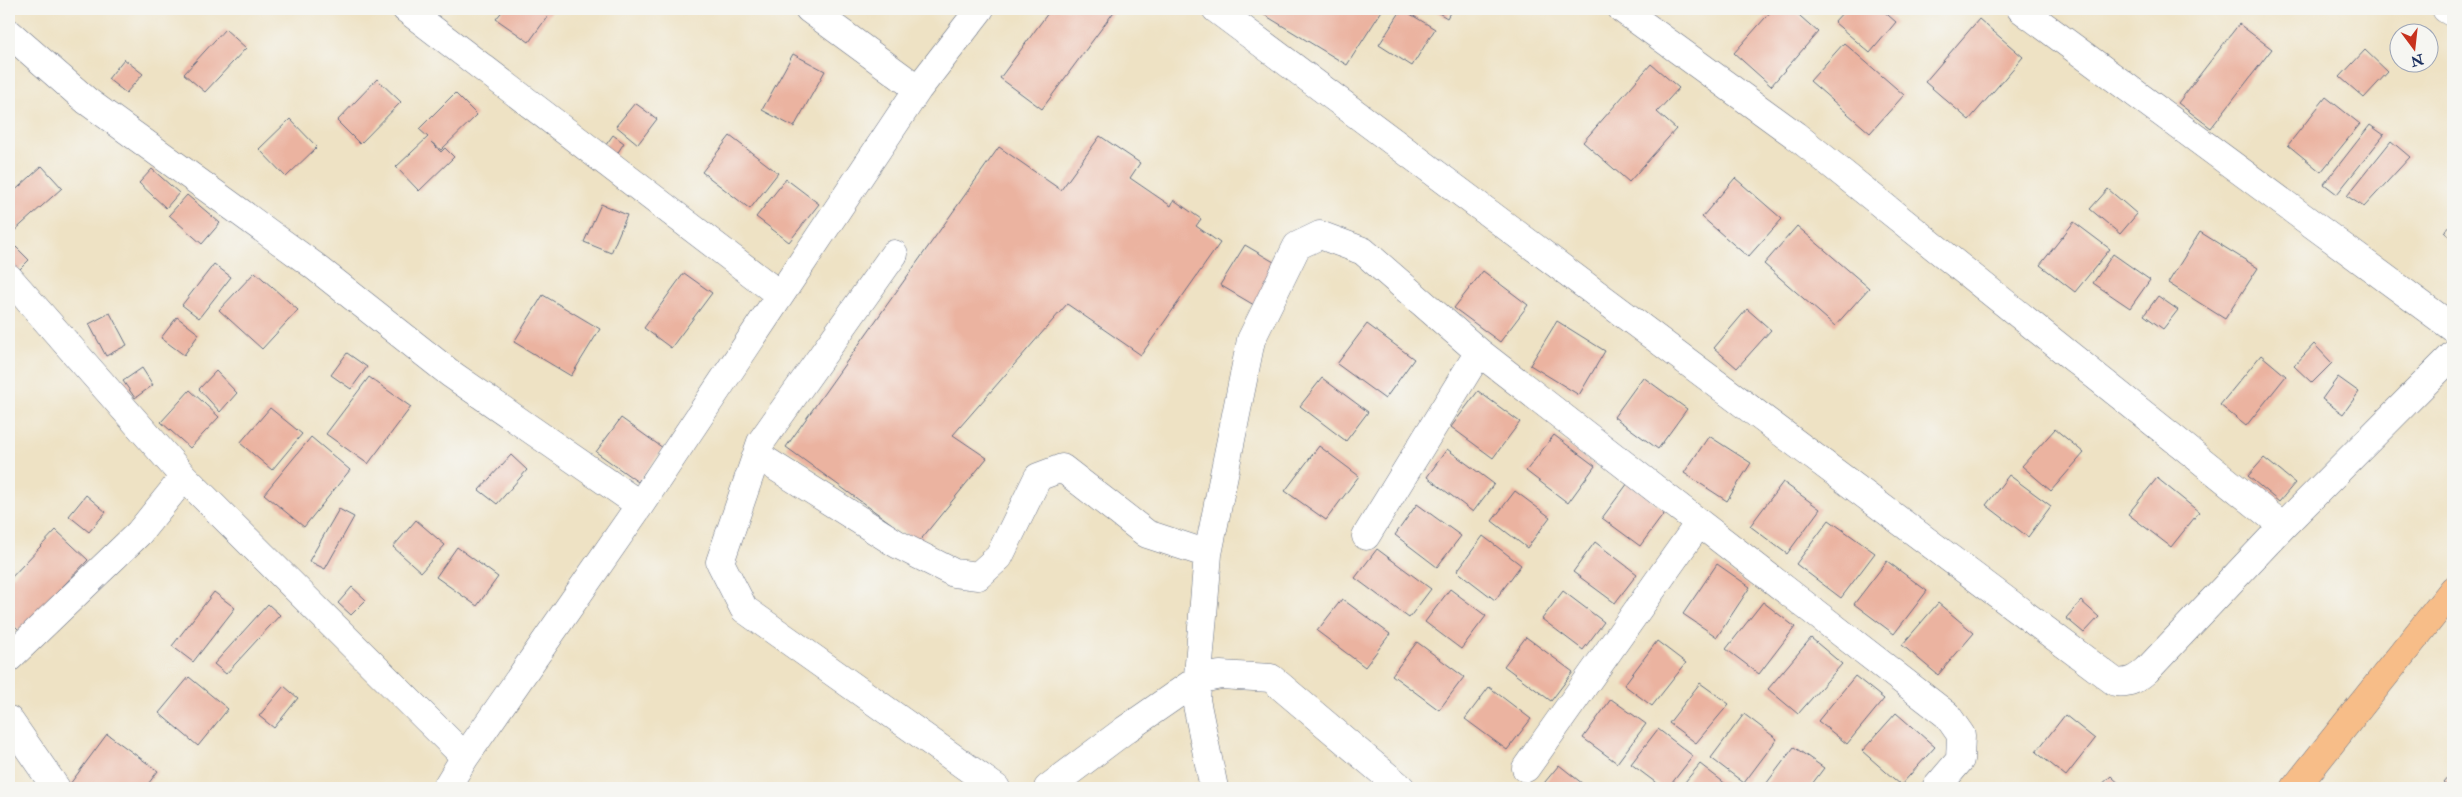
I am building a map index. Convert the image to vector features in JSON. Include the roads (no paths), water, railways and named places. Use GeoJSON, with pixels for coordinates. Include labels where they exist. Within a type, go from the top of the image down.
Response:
{"type":"FeatureCollection","features":[{"type":"Feature","properties":{"kind":"main road"},"geometry":{"type":"LineString","coordinates":[[2295,788],[2453,590]]}},
{"type":"Feature","properties":{"kind":"street"},"geometry":{"type":"LineString","coordinates":[[406,9],[780,295]]}},
{"type":"Feature","properties":{"kind":"street"},"geometry":{"type":"LineString","coordinates":[[809,9],[918,88]]}},
{"type":"Feature","properties":{"kind":"street"},"geometry":{"type":"LineString","coordinates":[[446,788],[465,757],[640,505],[918,88],[980,9]]}},
{"type":"Feature","properties":{"kind":"street"},"geometry":{"type":"LineString","coordinates":[[1216,9],[2115,682],[2125,684],[2138,678],[2147,670],[2284,526],[2453,355]]}},
{"type":"Feature","properties":{"kind":"street"},"geometry":{"type":"LineString","coordinates":[[1622,9],[1796,135],[2284,526]]}},
{"type":"Feature","properties":{"kind":"street"},"geometry":{"type":"LineString","coordinates":[[2021,9],[2453,328]]}},
{"type":"Feature","properties":{"kind":"street"},"geometry":{"type":"LineString","coordinates":[[2446,9],[2453,13]]}},
{"type":"Feature","properties":{"kind":"street"},"geometry":{"type":"LineString","coordinates":[[9,33],[87,102],[314,265],[451,374],[640,505]]}},
{"type":"Feature","properties":{"kind":"street"},"geometry":{"type":"LineString","coordinates":[[1214,788],[1196,700],[1208,554],[1251,340],[1297,246],[1320,235],[1364,251],[1478,352],[1947,715],[1961,735],[1960,760],[1936,788]]}},
{"type":"Feature","properties":{"kind":"street"},"geometry":{"type":"LineString","coordinates":[[894,254],[762,442],[720,562],[744,609],[996,788]]}},
{"type":"Feature","properties":{"kind":"street"},"geometry":{"type":"LineString","coordinates":[[9,278],[184,478],[465,757]]}},
{"type":"Feature","properties":{"kind":"street"},"geometry":{"type":"LineString","coordinates":[[1366,536],[1478,352]]}},
{"type":"Feature","properties":{"kind":"street"},"geometry":{"type":"LineString","coordinates":[[757,455],[898,544],[954,574],[978,576],[999,557],[1038,477],[1062,468],[1147,534],[1208,554]]}},
{"type":"Feature","properties":{"kind":"street"},"geometry":{"type":"LineString","coordinates":[[9,658],[139,533],[184,478]]}},
{"type":"Feature","properties":{"kind":"street"},"geometry":{"type":"LineString","coordinates":[[1526,768],[1699,523]]}},
{"type":"Feature","properties":{"kind":"street"},"geometry":{"type":"LineString","coordinates":[[1048,788],[1125,730],[1197,680],[1220,675],[1271,678],[1401,788]]}},
{"type":"Feature","properties":{"kind":"street"},"geometry":{"type":"LineString","coordinates":[[9,720],[56,788]]}}]}
